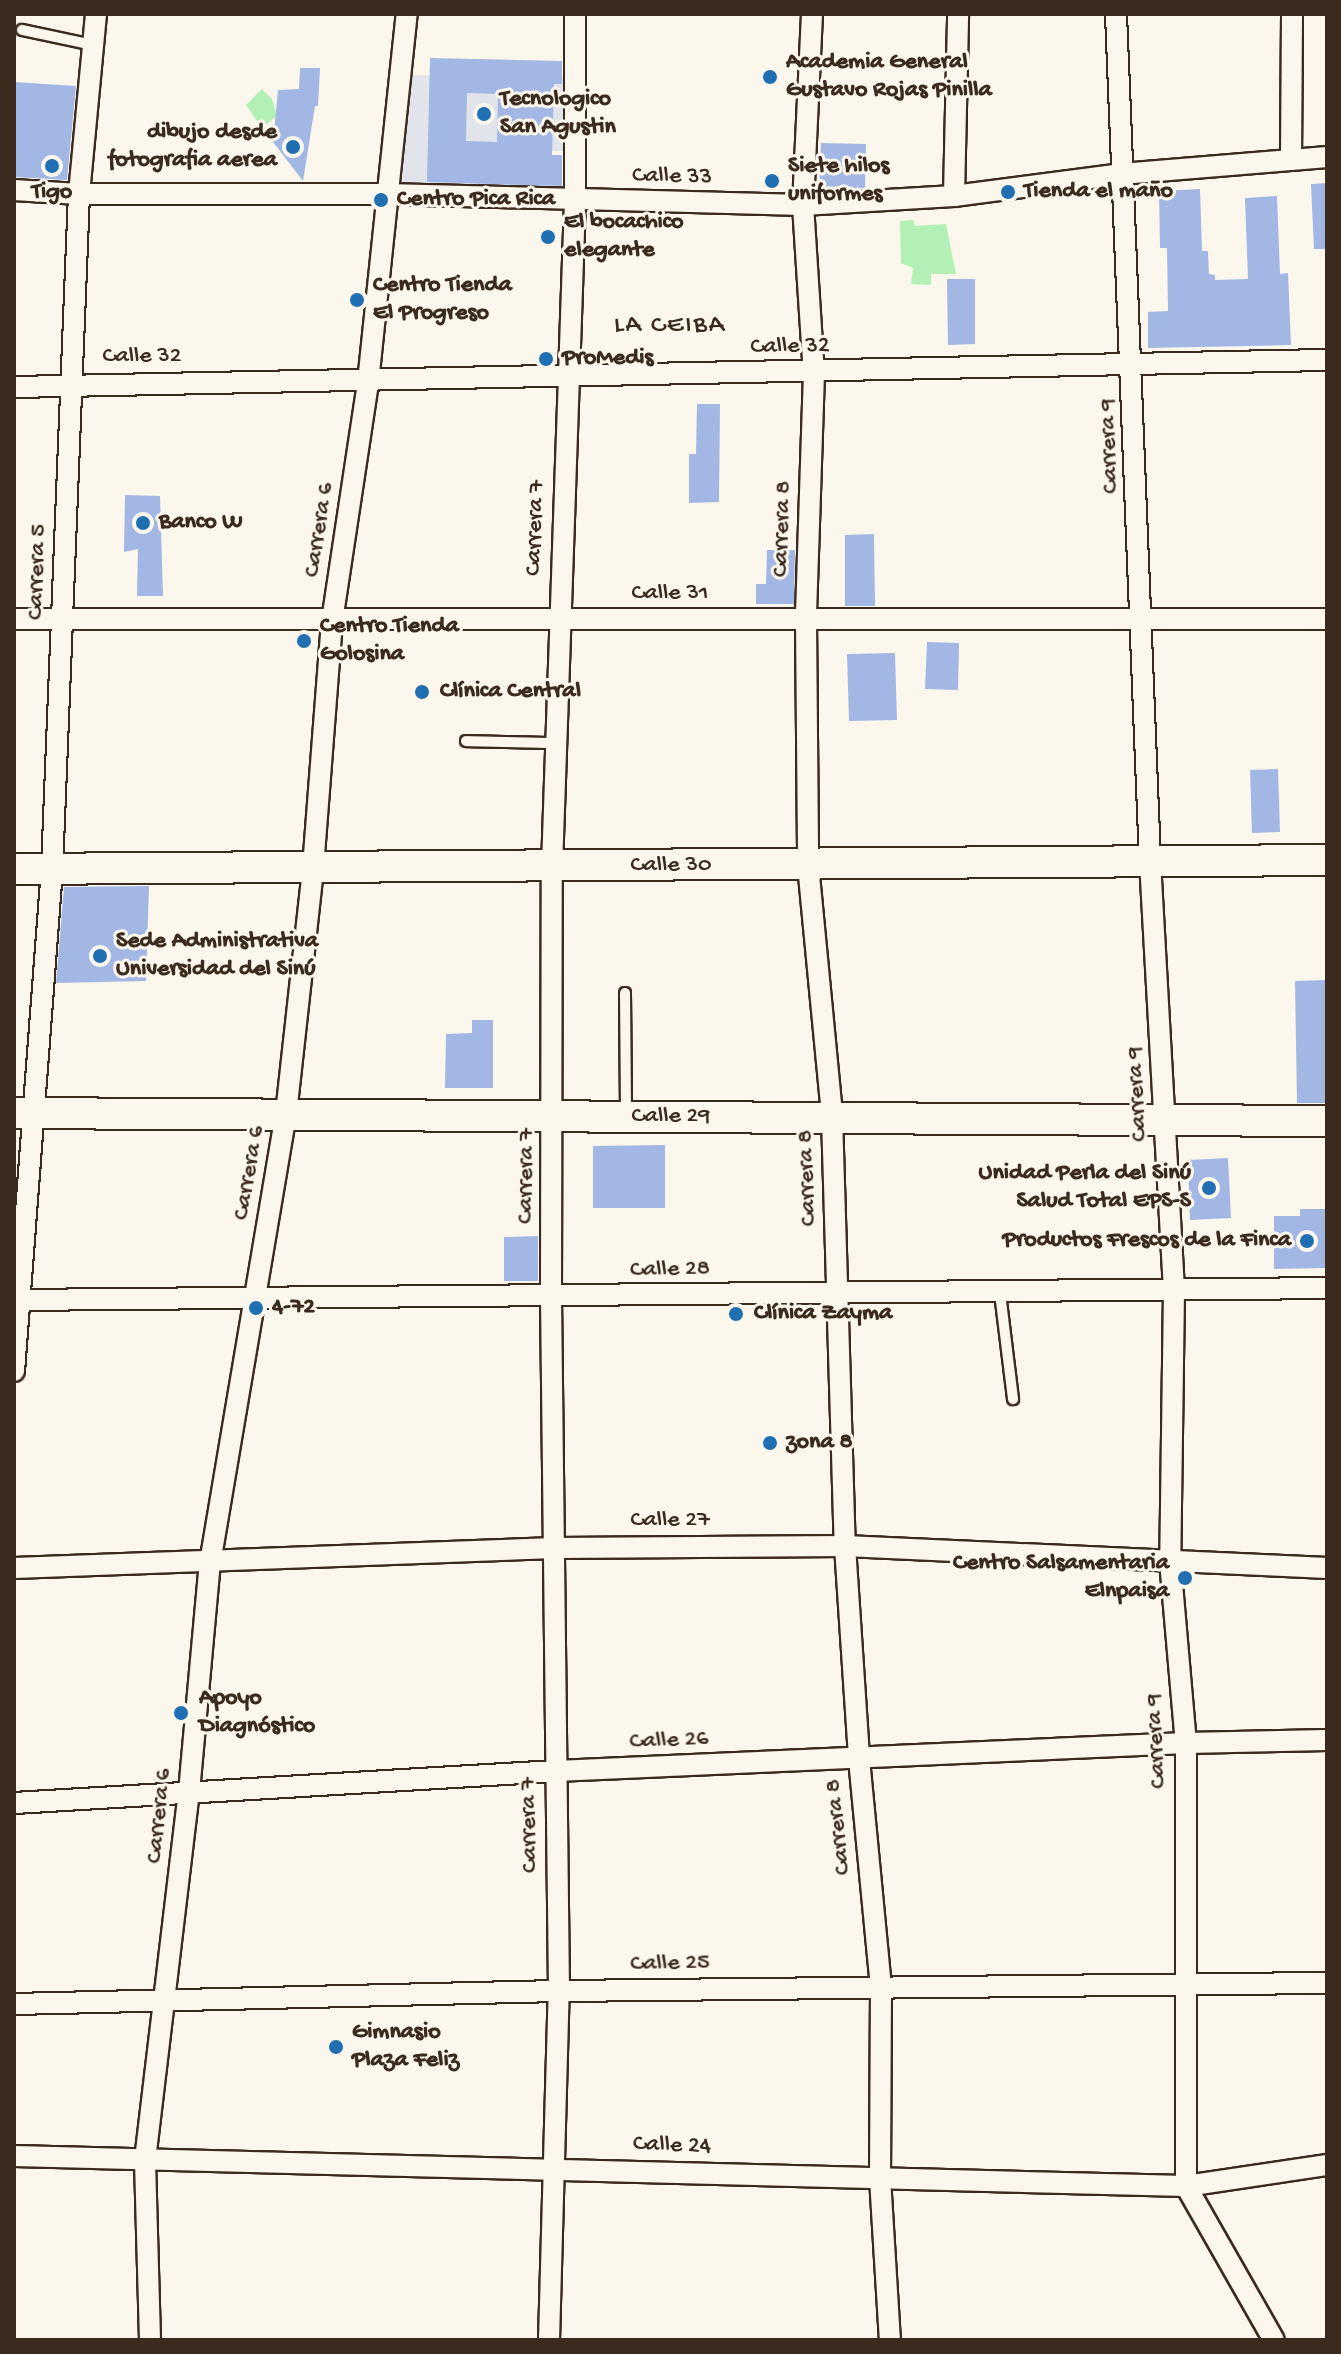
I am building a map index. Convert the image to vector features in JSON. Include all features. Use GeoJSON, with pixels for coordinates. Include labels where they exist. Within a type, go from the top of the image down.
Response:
{"type":"FeatureCollection","features":[{"type":"Feature","properties":{"kind":"street","name":"Carrera 5"},"geometry":{"type":"LineString","coordinates":[[14,1371],[23,1114],[52,869],[79,194],[96,14]]}},
{"type":"Feature","properties":{"kind":"street","name":"Carrera 6"},"geometry":{"type":"LineString","coordinates":[[150,2340],[145,2160],[189,1792],[210,1563],[286,1114],[313,868],[332,621],[368,382],[407,14]]}},
{"type":"Feature","properties":{"kind":"street","name":"Carrera 7"},"geometry":{"type":"LineString","coordinates":[[549,2340],[559,1991],[551,1298],[552,867],[575,201],[575,14]]}},
{"type":"Feature","properties":{"kind":"street","name":"Carrera 8"},"geometry":{"type":"LineString","coordinates":[[812,14],[803,205],[814,373],[806,620],[808,865],[832,1116],[845,1546],[859,1759],[881,1987],[880,2178],[890,2340]]}},
{"type":"Feature","properties":{"kind":"street"},"geometry":{"type":"LineString","coordinates":[[954,196],[958,14]]}},
{"type":"Feature","properties":{"kind":"street","name":"Carrera 9"},"geometry":{"type":"LineString","coordinates":[[1116,14],[1121,174],[1133,365],[1150,861],[1174,1291],[1170,1561],[1186,1743],[1186,2186]]}},
{"type":"Feature","properties":{"kind":"street"},"geometry":{"type":"LineString","coordinates":[[1291,160],[1292,14]]}},
{"type":"Feature","properties":{"kind":"street","name":"Calle 33"},"geometry":{"type":"LineString","coordinates":[[14,190],[79,194],[386,194],[803,205],[954,196],[1121,174],[1327,157]]}},
{"type":"Feature","properties":{"kind":"street","name":"Calle 32"},"geometry":{"type":"LineString","coordinates":[[14,387],[72,383],[368,382],[1327,360]]}},
{"type":"Feature","properties":{"kind":"street","name":"Calle 31"},"geometry":{"type":"LineString","coordinates":[[14,619],[1327,619]]}},
{"type":"Feature","properties":{"kind":"street","name":"Calle 30"},"geometry":{"type":"LineString","coordinates":[[14,869],[1327,860]]}},
{"type":"Feature","properties":{"kind":"street","name":"Calle 29"},"geometry":{"type":"LineString","coordinates":[[23,1114],[1327,1121]]}},
{"type":"Feature","properties":{"kind":"street","name":"Calle 28"},"geometry":{"type":"LineString","coordinates":[[16,1300],[255,1296],[551,1298],[1327,1288]]}},
{"type":"Feature","properties":{"kind":"street","name":"Calle 27"},"geometry":{"type":"LineString","coordinates":[[14,1568],[555,1548],[845,1546],[1327,1568]]}},
{"type":"Feature","properties":{"kind":"street","name":"Calle 26"},"geometry":{"type":"LineString","coordinates":[[14,1803],[556,1771],[1186,1743],[1327,1740]]}},
{"type":"Feature","properties":{"kind":"street","name":"Calle 25"},"geometry":{"type":"LineString","coordinates":[[14,2004],[559,1991],[1327,1983]]}},
{"type":"Feature","properties":{"kind":"street","name":"Calle 24"},"geometry":{"type":"LineString","coordinates":[[14,2156],[1186,2186],[1327,2165]]}},
{"type":"Feature","properties":{"kind":"street"},"geometry":{"type":"LineString","coordinates":[[1186,2186],[1274,2340]]}},
{"type":"Feature","properties":{"kind":"lane"},"geometry":{"type":"LineString","coordinates":[[22,30],[93,45]]}},
{"type":"Feature","properties":{"kind":"lane"},"geometry":{"type":"LineString","coordinates":[[466,741],[555,743]]}},
{"type":"Feature","properties":{"kind":"lane"},"geometry":{"type":"LineString","coordinates":[[625,993],[626,1117]]}},
{"type":"Feature","properties":{"kind":"lane"},"geometry":{"type":"LineString","coordinates":[[1000,1293],[1013,1399]]}},
{"type":"Feature","properties":{"kind":"shaded area","name":"Tecnologico San Agustin"},"geometry":{"type":"Polygon","coordinates":[[[401,75],[574,77],[572,151],[544,151],[546,199],[386,194],[401,75]]]}},
{"type":"Feature","properties":{"kind":"green space","name":"dibujo desde fotografia aerea"},"geometry":{"type":"Polygon","coordinates":[[[262,89],[272,99],[277,116],[262,128],[246,105],[262,89]]]}},
{"type":"Feature","properties":{"kind":"green space"},"geometry":{"type":"Polygon","coordinates":[[[913,220],[915,226],[946,224],[956,274],[931,274],[931,285],[911,284],[913,268],[901,263],[900,221],[913,220]]]}},
{"type":"Feature","properties":{"kind":"building"},"geometry":{"type":"Polygon","coordinates":[[[430,58],[562,61],[562,84],[554,84],[552,155],[562,155],[562,186],[427,182],[430,58]],[[467,93],[466,141],[497,142],[498,94],[467,93]]]}},
{"type":"Feature","properties":{"kind":"building"},"geometry":{"type":"Polygon","coordinates":[[[300,68],[320,68],[318,106],[315,106],[303,181],[273,142],[278,90],[299,89],[300,68]]]}},
{"type":"Feature","properties":{"kind":"building"},"geometry":{"type":"Polygon","coordinates":[[[14,82],[76,86],[67,180],[14,177],[14,82]]]}},
{"type":"Feature","properties":{"kind":"building"},"geometry":{"type":"Polygon","coordinates":[[[821,143],[866,144],[865,188],[819,191],[821,143]]]}},
{"type":"Feature","properties":{"kind":"building"},"geometry":{"type":"Polygon","coordinates":[[[1327,183],[1327,249],[1314,249],[1311,184],[1327,183]]]}},
{"type":"Feature","properties":{"kind":"building"},"geometry":{"type":"Polygon","coordinates":[[[1200,189],[1202,251],[1208,251],[1209,274],[1215,275],[1215,280],[1248,279],[1245,198],[1277,196],[1280,274],[1288,273],[1291,345],[1148,348],[1148,312],[1168,311],[1167,248],[1160,248],[1159,191],[1200,189]]]}},
{"type":"Feature","properties":{"kind":"building"},"geometry":{"type":"Polygon","coordinates":[[[947,279],[975,279],[975,344],[948,345],[947,279]]]}},
{"type":"Feature","properties":{"kind":"building"},"geometry":{"type":"Polygon","coordinates":[[[697,404],[720,404],[719,502],[689,503],[689,454],[696,454],[697,404]]]}},
{"type":"Feature","properties":{"kind":"building","name":"Banco W"},"geometry":{"type":"Polygon","coordinates":[[[125,495],[160,496],[163,596],[137,596],[138,549],[124,552],[125,495]]]}},
{"type":"Feature","properties":{"kind":"building"},"geometry":{"type":"Polygon","coordinates":[[[874,534],[875,606],[845,606],[845,535],[874,534]]]}},
{"type":"Feature","properties":{"kind":"building"},"geometry":{"type":"Polygon","coordinates":[[[767,550],[795,550],[794,604],[756,604],[756,584],[766,584],[767,550]]]}},
{"type":"Feature","properties":{"kind":"building"},"geometry":{"type":"Polygon","coordinates":[[[927,642],[959,643],[958,690],[925,689],[927,642]]]}},
{"type":"Feature","properties":{"kind":"building"},"geometry":{"type":"Polygon","coordinates":[[[895,653],[897,720],[849,721],[847,654],[895,653]]]}},
{"type":"Feature","properties":{"kind":"building"},"geometry":{"type":"Polygon","coordinates":[[[1278,769],[1280,832],[1252,833],[1250,770],[1278,769]]]}},
{"type":"Feature","properties":{"kind":"building","name":"Sede Administrativa Universidad del Sinú"},"geometry":{"type":"Polygon","coordinates":[[[149,886],[146,981],[56,983],[64,887],[149,886]]]}},
{"type":"Feature","properties":{"kind":"building"},"geometry":{"type":"Polygon","coordinates":[[[1327,980],[1327,1103],[1297,1103],[1295,981],[1327,980]]]}},
{"type":"Feature","properties":{"kind":"building"},"geometry":{"type":"Polygon","coordinates":[[[472,1020],[493,1020],[493,1088],[445,1088],[446,1034],[472,1033],[472,1020]]]}},
{"type":"Feature","properties":{"kind":"building"},"geometry":{"type":"Polygon","coordinates":[[[665,1145],[665,1208],[593,1208],[593,1146],[665,1145]]]}},
{"type":"Feature","properties":{"kind":"building"},"geometry":{"type":"Polygon","coordinates":[[[1228,1158],[1231,1218],[1190,1220],[1188,1160],[1228,1158]]]}},
{"type":"Feature","properties":{"kind":"building"},"geometry":{"type":"Polygon","coordinates":[[[1300,1209],[1327,1209],[1327,1268],[1274,1269],[1274,1216],[1300,1216],[1300,1209]]]}},
{"type":"Feature","properties":{"kind":"building"},"geometry":{"type":"Polygon","coordinates":[[[538,1236],[538,1281],[504,1281],[504,1237],[538,1236]]]}},
{"type":"Feature","properties":{"kind":"place","name":"Academia General Gustavo Rojas Pinilla"},"geometry":{"type":"Point","coordinates":[770,77]}},
{"type":"Feature","properties":{"kind":"place","name":"Tecnologico San Agustin"},"geometry":{"type":"Point","coordinates":[484,114]}},
{"type":"Feature","properties":{"kind":"place","name":"dibujo desde fotografia aerea"},"geometry":{"type":"Point","coordinates":[293,147]}},
{"type":"Feature","properties":{"kind":"place","name":"Tigo"},"geometry":{"type":"Point","coordinates":[52,166]}},
{"type":"Feature","properties":{"kind":"place","name":"Siete hilos uniformes"},"geometry":{"type":"Point","coordinates":[772,181]}},
{"type":"Feature","properties":{"kind":"place","name":"Tienda el maño"},"geometry":{"type":"Point","coordinates":[1008,192]}},
{"type":"Feature","properties":{"kind":"place","name":"Centro Pica Rica"},"geometry":{"type":"Point","coordinates":[381,200]}},
{"type":"Feature","properties":{"kind":"place","name":"El bocachico elegante"},"geometry":{"type":"Point","coordinates":[548,237]}},
{"type":"Feature","properties":{"kind":"place","name":"Centro Tienda El Progreso"},"geometry":{"type":"Point","coordinates":[357,300]}},
{"type":"Feature","properties":{"kind":"place","name":"ProMedis"},"geometry":{"type":"Point","coordinates":[546,359]}},
{"type":"Feature","properties":{"kind":"place","name":"Banco W"},"geometry":{"type":"Point","coordinates":[143,523]}},
{"type":"Feature","properties":{"kind":"place","name":"Centro Tienda Golosina"},"geometry":{"type":"Point","coordinates":[304,641]}},
{"type":"Feature","properties":{"kind":"place","name":"Clínica Central"},"geometry":{"type":"Point","coordinates":[422,692]}},
{"type":"Feature","properties":{"kind":"place","name":"Sede Administrativa Universidad del Sinú"},"geometry":{"type":"Point","coordinates":[100,956]}},
{"type":"Feature","properties":{"kind":"place","name":"Unidad Perla del Sinú Salud Total EPS-S"},"geometry":{"type":"Point","coordinates":[1209,1188]}},
{"type":"Feature","properties":{"kind":"place","name":"Productos Frescos de la Finca"},"geometry":{"type":"Point","coordinates":[1307,1241]}},
{"type":"Feature","properties":{"kind":"place","name":"4-72"},"geometry":{"type":"Point","coordinates":[256,1308]}},
{"type":"Feature","properties":{"kind":"place","name":"Clínica Zayma"},"geometry":{"type":"Point","coordinates":[736,1314]}},
{"type":"Feature","properties":{"kind":"place","name":"zona 8"},"geometry":{"type":"Point","coordinates":[770,1443]}},
{"type":"Feature","properties":{"kind":"place","name":"Centro Salsamentaria Elnpaisa"},"geometry":{"type":"Point","coordinates":[1185,1578]}},
{"type":"Feature","properties":{"kind":"place","name":"Apoyo Diagnóstico"},"geometry":{"type":"Point","coordinates":[181,1713]}},
{"type":"Feature","properties":{"kind":"place","name":"Gimnasio Plaza Feliz"},"geometry":{"type":"Point","coordinates":[336,2047]}},
{"type":"Feature","properties":{"kind":"district","name":"LA CEIBA"},"geometry":{"type":"Point","coordinates":[670,327]}}]}
